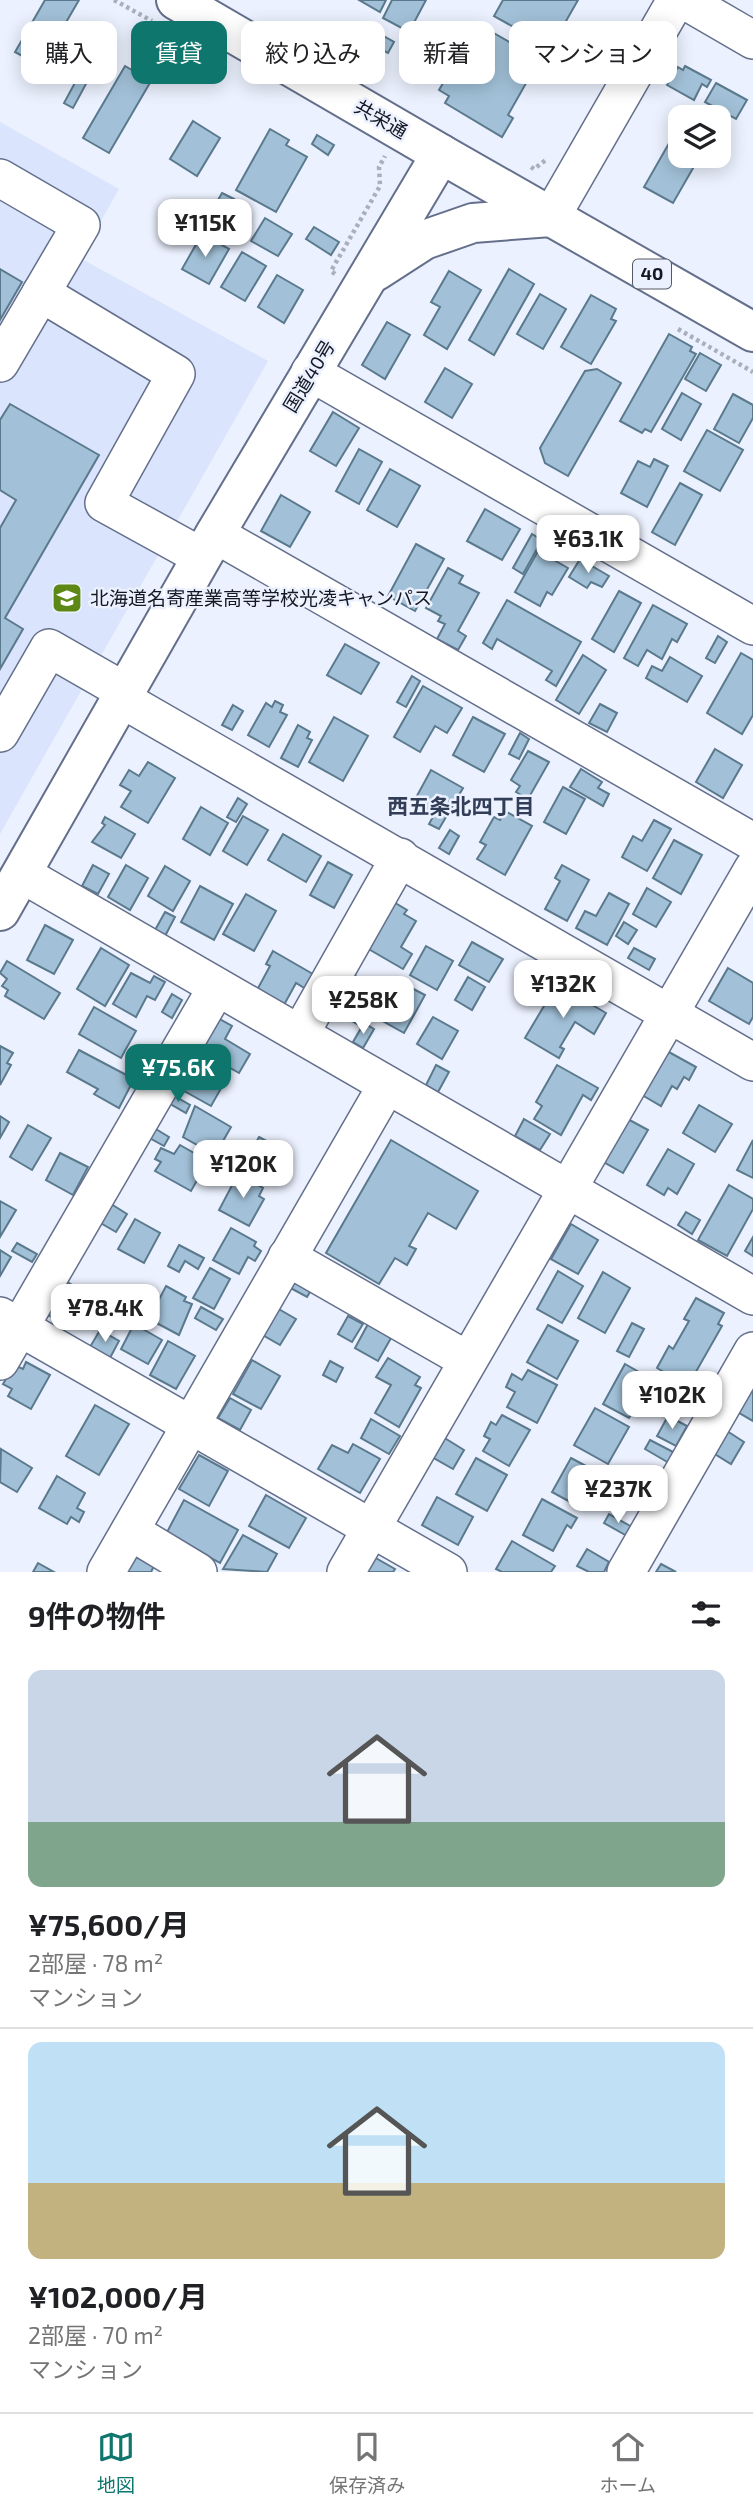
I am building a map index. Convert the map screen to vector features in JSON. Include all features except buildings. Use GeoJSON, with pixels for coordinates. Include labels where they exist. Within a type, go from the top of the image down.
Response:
{"type":"FeatureCollection","features":[{"type":"Feature","properties":{"kind":"main road","name":"共栄通"},"geometry":{"type":"LineString","coordinates":[[176,0],[441,154]]}},
{"type":"Feature","properties":{"kind":"main road","name":"40"},"geometry":{"type":"LineString","coordinates":[[441,154],[753,332]]}},
{"type":"Feature","properties":{"kind":"main road","name":"国道40号"},"geometry":{"type":"LineString","coordinates":[[0,912],[208,546],[441,154]]}},
{"type":"Feature","properties":{"kind":"main road"},"geometry":{"type":"LineString","coordinates":[[369,275],[424,240],[473,223],[551,217]]}},
{"type":"Feature","properties":{"kind":"street"},"geometry":{"type":"LineString","coordinates":[[551,217],[676,0]]}},
{"type":"Feature","properties":{"kind":"street"},"geometry":{"type":"LineString","coordinates":[[684,0],[753,40]]}},
{"type":"Feature","properties":{"kind":"street"},"geometry":{"type":"LineString","coordinates":[[0,178],[81,225],[0,363]]}},
{"type":"Feature","properties":{"kind":"street"},"geometry":{"type":"LineString","coordinates":[[41,293],[176,374],[104,503],[208,546],[753,842]]}},
{"type":"Feature","properties":{"kind":"street"},"geometry":{"type":"LineString","coordinates":[[310,372],[753,626]]}},
{"type":"Feature","properties":{"kind":"street"},"geometry":{"type":"LineString","coordinates":[[0,733],[49,648],[122,695],[753,1062]]}},
{"type":"Feature","properties":{"kind":"street"},"geometry":{"type":"LineString","coordinates":[[300,1034],[400,857]]}},
{"type":"Feature","properties":{"kind":"street"},"geometry":{"type":"LineString","coordinates":[[346,1572],[566,1187],[753,869]]}},
{"type":"Feature","properties":{"kind":"street"},"geometry":{"type":"LineString","coordinates":[[22,874],[753,1296]]}},
{"type":"Feature","properties":{"kind":"street"},"geometry":{"type":"LineString","coordinates":[[0,1361],[10,1322],[217,987]]}},
{"type":"Feature","properties":{"kind":"street"},"geometry":{"type":"LineString","coordinates":[[106,1572],[189,1423],[387,1086]]}},
{"type":"Feature","properties":{"kind":"street"},"geometry":{"type":"LineString","coordinates":[[287,1257],[467,1360]]}},
{"type":"Feature","properties":{"kind":"street"},"geometry":{"type":"LineString","coordinates":[[10,1322],[448,1572]]}},
{"type":"Feature","properties":{"kind":"street"},"geometry":{"type":"LineString","coordinates":[[626,1572],[753,1350]]}},
{"type":"Feature","properties":{"kind":"street"},"geometry":{"type":"LineString","coordinates":[[130,1531],[198,1572]]}},
{"type":"Feature","properties":{"kind":"shaded area","name":"北海道名寄産業高等学校光凌キャンパス"},"geometry":{"type":"Polygon","coordinates":[[[0,122],[119,189],[80,258],[268,361],[0,834],[0,122]]]}},
{"type":"Feature","properties":{"kind":"place","name":"北海道名寄産業高等学校光凌キャンパス"},"geometry":{"type":"Point","coordinates":[67,598]}},
{"type":"Feature","properties":{"kind":"district","name":"西五条北四丁目"},"geometry":{"type":"Point","coordinates":[461,807]}}]}
